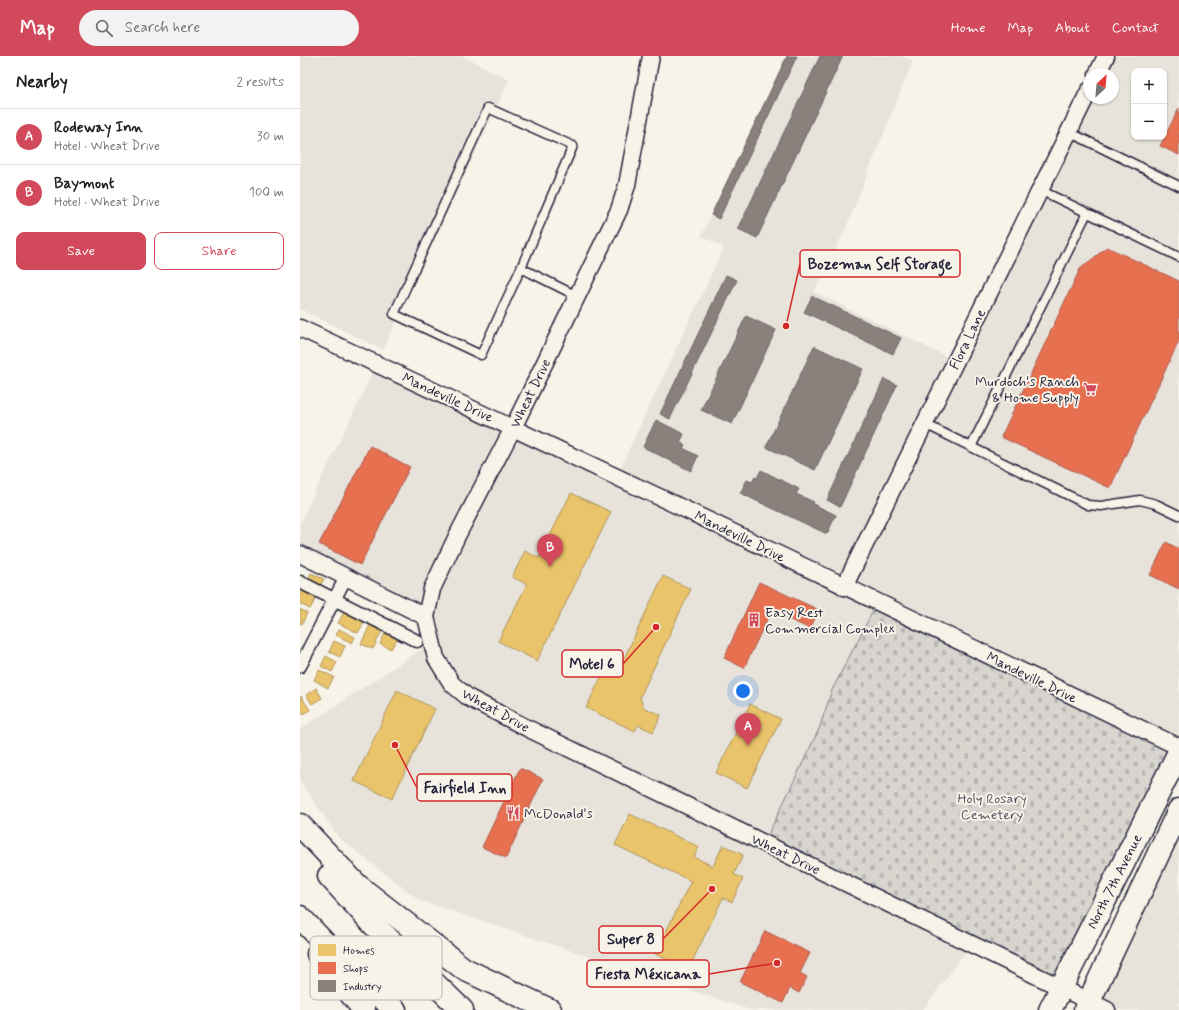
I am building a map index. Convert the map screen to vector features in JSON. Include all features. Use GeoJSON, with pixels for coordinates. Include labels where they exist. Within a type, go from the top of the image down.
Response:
{"type":"FeatureCollection","features":[{"type":"Feature","properties":{"kind":"main road","name":"North 7th Avenue"},"geometry":{"type":"LineString","coordinates":[[1050,1010],[1179,752]]}},
{"type":"Feature","properties":{"kind":"main road","name":"North 7th Avenue"},"geometry":{"type":"LineString","coordinates":[[1094,1007],[1179,810]]}},
{"type":"Feature","properties":{"kind":"main road"},"geometry":{"type":"LineString","coordinates":[[300,825],[357,885],[422,936]]}},
{"type":"Feature","properties":{"kind":"main road"},"geometry":{"type":"LineString","coordinates":[[300,845],[385,936]]}},
{"type":"Feature","properties":{"kind":"main road"},"geometry":{"type":"LineString","coordinates":[[300,917],[319,936]]}},
{"type":"Feature","properties":{"kind":"main road"},"geometry":{"type":"LineString","coordinates":[[300,932],[310,944]]}},
{"type":"Feature","properties":{"kind":"main road"},"geometry":{"type":"LineString","coordinates":[[442,952],[464,969],[550,1010]]}},
{"type":"Feature","properties":{"kind":"main road"},"geometry":{"type":"LineString","coordinates":[[442,991],[462,1010]]}},
{"type":"Feature","properties":{"kind":"main road"},"geometry":{"type":"LineString","coordinates":[[356,1000],[364,1010]]}},
{"type":"Feature","properties":{"kind":"main road"},"geometry":{"type":"LineString","coordinates":[[384,1000],[395,1010]]}},
{"type":"Feature","properties":{"kind":"street","name":"Wheat Drive"},"geometry":{"type":"LineString","coordinates":[[651,56],[627,185],[619,210],[513,428],[457,536],[432,589],[426,617],[436,658],[452,684],[469,698],[533,731],[1060,988],[1094,1007]]}},
{"type":"Feature","properties":{"kind":"street"},"geometry":{"type":"LineString","coordinates":[[1100,68],[1106,56]]}},
{"type":"Feature","properties":{"kind":"street","name":"Flora Lane"},"geometry":{"type":"LineString","coordinates":[[844,587],[1083,103]]}},
{"type":"Feature","properties":{"kind":"street","name":"Mandeville Drive"},"geometry":{"type":"LineString","coordinates":[[300,328],[513,428],[1179,747]]}},
{"type":"Feature","properties":{"kind":"street"},"geometry":{"type":"LineString","coordinates":[[300,554],[426,617]]}},
{"type":"Feature","properties":{"kind":"street"},"geometry":{"type":"LineString","coordinates":[[300,666],[346,577]]}},
{"type":"Feature","properties":{"kind":"street"},"geometry":{"type":"LineString","coordinates":[[300,582],[417,641]]}},
{"type":"Feature","properties":{"kind":"lane"},"geometry":{"type":"LineString","coordinates":[[488,108],[573,146],[521,268],[481,355],[394,314],[488,108]]}},
{"type":"Feature","properties":{"kind":"lane"},"geometry":{"type":"LineString","coordinates":[[1069,132],[1179,186]]}},
{"type":"Feature","properties":{"kind":"lane"},"geometry":{"type":"LineString","coordinates":[[1040,190],[1179,257]]}},
{"type":"Feature","properties":{"kind":"lane"},"geometry":{"type":"LineString","coordinates":[[971,447],[1087,213]]}},
{"type":"Feature","properties":{"kind":"lane"},"geometry":{"type":"LineString","coordinates":[[521,268],[577,296]]}},
{"type":"Feature","properties":{"kind":"lane"},"geometry":{"type":"LineString","coordinates":[[924,424],[1088,505],[1101,506],[1140,500],[1156,504],[1179,515]]}},
{"type":"Feature","properties":{"kind":"shaded area"},"geometry":{"type":"Polygon","coordinates":[[[300,56],[463,56],[509,80],[383,350],[300,309],[300,56]]]}},
{"type":"Feature","properties":{"kind":"shaded area"},"geometry":{"type":"Polygon","coordinates":[[[787,56],[902,56],[913,61],[845,230],[814,292],[956,361],[1086,104],[1119,104],[1119,68],[1100,68],[1106,56],[1179,56],[1179,747],[832,690],[819,729],[971,944],[923,1010],[750,1010],[419,900],[339,838],[300,781],[300,729],[422,649],[415,621],[300,563],[300,523],[377,364],[616,477],[724,247],[701,236],[787,56]]]}},
{"type":"Feature","properties":{"kind":"shaded area"},"geometry":{"type":"Polygon","coordinates":[[[1179,810],[1179,1010],[1086,1010],[1179,810]]]}},
{"type":"Feature","properties":{"kind":"green space","name":"Holy Rosary Cemetery"},"geometry":{"type":"Polygon","coordinates":[[[877,603],[1179,747],[1060,988],[764,843],[819,729],[832,690],[877,603]]]}},
{"type":"Feature","properties":{"kind":"building: Homes"},"geometry":{"type":"Polygon","coordinates":[[[571,493],[611,512],[537,661],[498,641],[527,584],[512,577],[525,551],[539,558],[571,493]]]}},
{"type":"Feature","properties":{"kind":"building: Homes"},"geometry":{"type":"Polygon","coordinates":[[[311,573],[324,579],[319,588],[307,581],[311,573]]]}},
{"type":"Feature","properties":{"kind":"building: Homes"},"geometry":{"type":"Polygon","coordinates":[[[663,576],[691,589],[640,697],[643,707],[661,715],[653,732],[638,725],[635,731],[586,708],[607,665],[618,671],[663,576]]]}},
{"type":"Feature","properties":{"kind":"building: Homes"},"geometry":{"type":"Polygon","coordinates":[[[300,590],[316,598],[310,609],[300,604],[300,590]]]}},
{"type":"Feature","properties":{"kind":"building: Homes"},"geometry":{"type":"Polygon","coordinates":[[[300,609],[307,613],[302,624],[300,623],[300,609]]]}},
{"type":"Feature","properties":{"kind":"building: Homes"},"geometry":{"type":"Polygon","coordinates":[[[344,612],[364,622],[358,633],[338,623],[344,612]]]}},
{"type":"Feature","properties":{"kind":"building: Homes"},"geometry":{"type":"Polygon","coordinates":[[[370,625],[382,631],[373,649],[361,644],[370,625]]]}},
{"type":"Feature","properties":{"kind":"building: Homes"},"geometry":{"type":"Polygon","coordinates":[[[339,629],[355,637],[352,643],[336,635],[339,629]]]}},
{"type":"Feature","properties":{"kind":"building: Homes"},"geometry":{"type":"Polygon","coordinates":[[[385,633],[397,639],[391,649],[380,644],[385,633]]]}},
{"type":"Feature","properties":{"kind":"building: Homes"},"geometry":{"type":"Polygon","coordinates":[[[334,641],[345,646],[340,657],[329,652],[334,641]]]}},
{"type":"Feature","properties":{"kind":"building: Homes"},"geometry":{"type":"Polygon","coordinates":[[[326,656],[337,662],[332,672],[321,666],[326,656]]]}},
{"type":"Feature","properties":{"kind":"building: Homes"},"geometry":{"type":"Polygon","coordinates":[[[319,670],[334,677],[328,688],[314,680],[319,670]]]}},
{"type":"Feature","properties":{"kind":"building: Homes"},"geometry":{"type":"Polygon","coordinates":[[[316,688],[322,698],[312,704],[306,695],[316,688]]]}},
{"type":"Feature","properties":{"kind":"building: Homes"},"geometry":{"type":"Polygon","coordinates":[[[397,690],[435,709],[392,799],[354,781],[397,690]]]}},
{"type":"Feature","properties":{"kind":"building: Homes"},"geometry":{"type":"Polygon","coordinates":[[[301,696],[310,710],[304,714],[300,709],[301,696]]]}},
{"type":"Feature","properties":{"kind":"building: Homes"},"geometry":{"type":"Polygon","coordinates":[[[750,704],[781,719],[747,788],[716,773],[750,704]]]}},
{"type":"Feature","properties":{"kind":"building: Homes"},"geometry":{"type":"Polygon","coordinates":[[[630,814],[699,847],[694,857],[713,866],[723,845],[743,855],[734,874],[743,879],[732,902],[723,898],[688,970],[655,954],[691,881],[615,845],[630,814]]]}},
{"type":"Feature","properties":{"kind":"building: Shops"},"geometry":{"type":"Polygon","coordinates":[[[1179,108],[1179,155],[1160,146],[1163,140],[1167,140],[1167,132],[1179,108]]]}},
{"type":"Feature","properties":{"kind":"building: Shops","name":"Murdoch's Ranch & Home Supply"},"geometry":{"type":"Polygon","coordinates":[[[1107,247],[1179,281],[1179,341],[1110,488],[1001,437],[1080,269],[1107,247]]]}},
{"type":"Feature","properties":{"kind":"building: Shops"},"geometry":{"type":"Polygon","coordinates":[[[370,446],[410,467],[360,565],[319,544],[370,446]]]}},
{"type":"Feature","properties":{"kind":"building: Shops"},"geometry":{"type":"Polygon","coordinates":[[[1166,542],[1179,549],[1179,589],[1150,575],[1166,542]]]}},
{"type":"Feature","properties":{"kind":"building: Shops","name":"Easy Rest Commercial Complex"},"geometry":{"type":"Polygon","coordinates":[[[759,582],[819,610],[810,629],[771,611],[744,668],[724,658],[759,582]]]}},
{"type":"Feature","properties":{"kind":"building: Shops","name":"McDonald's"},"geometry":{"type":"Polygon","coordinates":[[[520,768],[543,779],[506,858],[482,847],[520,768]]]}},
{"type":"Feature","properties":{"kind":"building: Shops"},"geometry":{"type":"Polygon","coordinates":[[[765,931],[810,953],[800,973],[807,977],[799,993],[790,988],[783,1003],[740,982],[765,931]]]}},
{"type":"Feature","properties":{"kind":"building: Industry"},"geometry":{"type":"Polygon","coordinates":[[[787,56],[797,56],[719,219],[711,215],[787,56]]]}},
{"type":"Feature","properties":{"kind":"building: Industry"},"geometry":{"type":"Polygon","coordinates":[[[820,56],[843,56],[757,238],[738,229],[820,56]]]}},
{"type":"Feature","properties":{"kind":"building: Industry"},"geometry":{"type":"Polygon","coordinates":[[[726,275],[737,280],[670,419],[660,414],[726,275]]]}},
{"type":"Feature","properties":{"kind":"building: Industry"},"geometry":{"type":"Polygon","coordinates":[[[812,296],[901,338],[893,354],[804,312],[812,296]]]}},
{"type":"Feature","properties":{"kind":"building: Industry"},"geometry":{"type":"Polygon","coordinates":[[[746,316],[776,330],[732,424],[701,410],[746,316]]]}},
{"type":"Feature","properties":{"kind":"building: Industry"},"geometry":{"type":"Polygon","coordinates":[[[814,346],[863,369],[815,470],[766,447],[814,346]]]}},
{"type":"Feature","properties":{"kind":"building: Industry"},"geometry":{"type":"Polygon","coordinates":[[[884,379],[897,385],[840,507],[827,500],[884,379]]]}},
{"type":"Feature","properties":{"kind":"building: Industry"},"geometry":{"type":"Polygon","coordinates":[[[656,420],[684,434],[680,443],[685,445],[683,448],[698,456],[691,471],[643,447],[656,420]]]}},
{"type":"Feature","properties":{"kind":"building: Industry"},"geometry":{"type":"Polygon","coordinates":[[[761,470],[799,489],[796,494],[814,502],[813,504],[836,515],[827,534],[740,493],[747,480],[752,482],[755,477],[757,478],[761,470]]]}},
{"type":"Feature","properties":{"kind":"place","name":"Bozeman Self Storage"},"geometry":{"type":"Point","coordinates":[786,326]}},
{"type":"Feature","properties":{"kind":"place","name":"Murdoch's Ranch & Home Supply"},"geometry":{"type":"Point","coordinates":[1090,389]}},
{"type":"Feature","properties":{"kind":"place","name":"Baymont"},"geometry":{"type":"Point","coordinates":[550,567]}},
{"type":"Feature","properties":{"kind":"place","name":"Easy Rest Commercial Complex"},"geometry":{"type":"Point","coordinates":[754,620]}},
{"type":"Feature","properties":{"kind":"place","name":"Motel 6"},"geometry":{"type":"Point","coordinates":[656,627]}},
{"type":"Feature","properties":{"kind":"place","name":"Fairfield Inn"},"geometry":{"type":"Point","coordinates":[395,745]}},
{"type":"Feature","properties":{"kind":"place","name":"Rodeway Inn"},"geometry":{"type":"Point","coordinates":[748,746]}},
{"type":"Feature","properties":{"kind":"place","name":"McDonald's"},"geometry":{"type":"Point","coordinates":[513,813]}},
{"type":"Feature","properties":{"kind":"place","name":"Super 8"},"geometry":{"type":"Point","coordinates":[712,889]}},
{"type":"Feature","properties":{"kind":"place","name":"Fiesta Méxicana"},"geometry":{"type":"Point","coordinates":[777,963]}}]}
